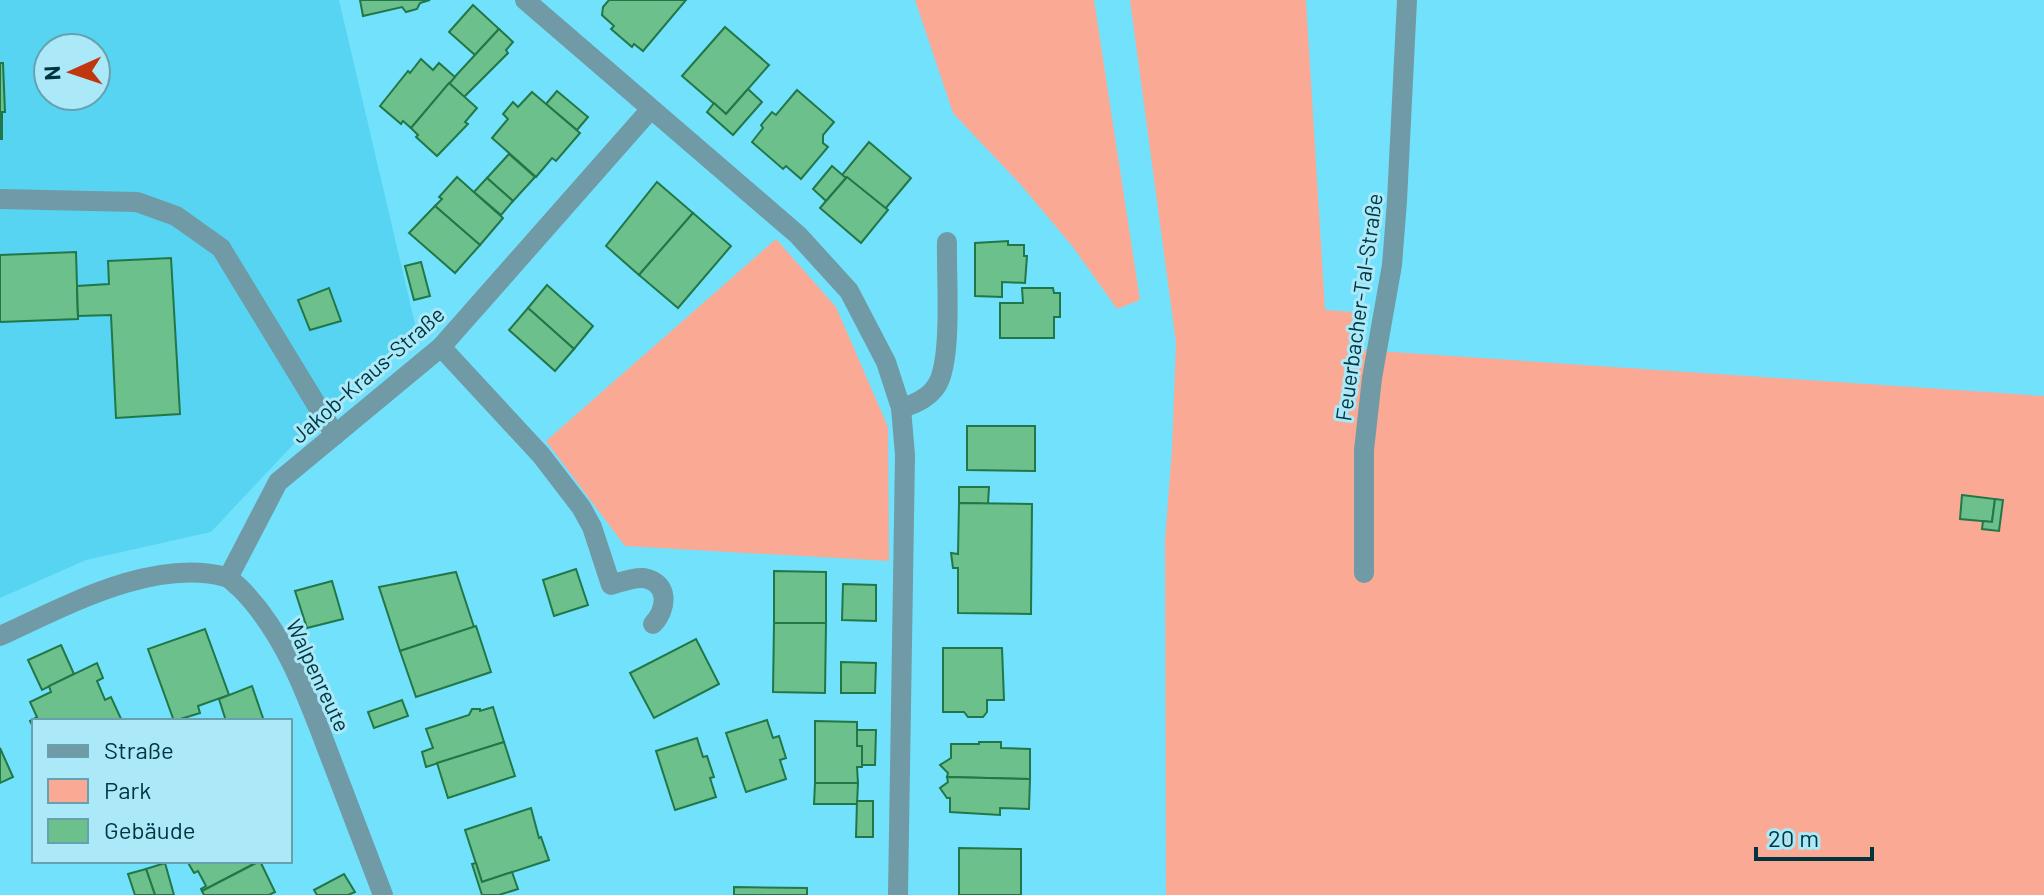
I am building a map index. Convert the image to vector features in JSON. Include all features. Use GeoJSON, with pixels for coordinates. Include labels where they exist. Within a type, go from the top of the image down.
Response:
{"type":"FeatureCollection","features":[{"type":"Feature","properties":{"kind":"street"},"geometry":{"type":"LineString","coordinates":[[525,0],[798,235],[849,291],[886,362],[901,408],[905,455],[898,895]]}},
{"type":"Feature","properties":{"kind":"street","name":"Feuerbacher-Tal-Straße"},"geometry":{"type":"LineString","coordinates":[[1364,573],[1364,450],[1372,378],[1392,265],[1407,0]]}},
{"type":"Feature","properties":{"kind":"street","name":"Jakob-Kraus-Straße"},"geometry":{"type":"LineString","coordinates":[[228,578],[278,482],[441,347],[650,110]]}},
{"type":"Feature","properties":{"kind":"street"},"geometry":{"type":"LineString","coordinates":[[0,199],[137,202],[176,216],[221,248],[335,435]]}},
{"type":"Feature","properties":{"kind":"street"},"geometry":{"type":"LineString","coordinates":[[901,408],[919,403],[938,384],[946,355],[947,242]]}},
{"type":"Feature","properties":{"kind":"street"},"geometry":{"type":"LineString","coordinates":[[441,347],[541,455],[581,507],[592,527],[611,585],[643,578],[657,583],[664,594],[664,604],[661,615],[653,624]]}},
{"type":"Feature","properties":{"kind":"street"},"geometry":{"type":"LineString","coordinates":[[0,636],[85,598],[138,580],[161,575],[193,574],[228,578]]}},
{"type":"Feature","properties":{"kind":"street","name":"Walpenreute"},"geometry":{"type":"LineString","coordinates":[[228,578],[260,608],[288,656],[383,895]]}},
{"type":"Feature","properties":{"kind":"shaded area"},"geometry":{"type":"Polygon","coordinates":[[[0,0],[339,0],[416,328],[336,399],[211,532],[86,560],[0,598],[0,0]]]}},
{"type":"Feature","properties":{"kind":"green space"},"geometry":{"type":"Polygon","coordinates":[[[915,0],[1094,0],[1140,300],[1117,309],[1073,247],[1021,185],[953,113],[915,0]]]}},
{"type":"Feature","properties":{"kind":"green space"},"geometry":{"type":"Polygon","coordinates":[[[1130,0],[1306,0],[1325,310],[1368,313],[1363,350],[2044,396],[2044,895],[1166,895],[1165,540],[1176,343],[1130,0]]]}},
{"type":"Feature","properties":{"kind":"green space"},"geometry":{"type":"Polygon","coordinates":[[[776,239],[836,307],[888,427],[889,561],[625,546],[546,441],[776,239]]]}},
{"type":"Feature","properties":{"kind":"building"},"geometry":{"type":"Polygon","coordinates":[[[360,0],[430,0],[406,12],[402,7],[363,16],[360,0]]]}},
{"type":"Feature","properties":{"kind":"building"},"geometry":{"type":"Polygon","coordinates":[[[609,0],[686,0],[643,51],[634,44],[632,47],[611,29],[614,26],[602,15],[603,7],[609,0]]]}},
{"type":"Feature","properties":{"kind":"building"},"geometry":{"type":"Polygon","coordinates":[[[473,5],[499,29],[475,55],[449,32],[473,5]]]}},
{"type":"Feature","properties":{"kind":"building"},"geometry":{"type":"Polygon","coordinates":[[[725,27],[769,65],[726,114],[682,76],[725,27]]]}},
{"type":"Feature","properties":{"kind":"building"},"geometry":{"type":"Polygon","coordinates":[[[499,29],[513,42],[506,50],[508,53],[464,97],[449,83],[499,29]]]}},
{"type":"Feature","properties":{"kind":"building"},"geometry":{"type":"Polygon","coordinates":[[[421,59],[433,70],[439,63],[455,77],[411,128],[403,121],[401,124],[380,106],[421,59]]]}},
{"type":"Feature","properties":{"kind":"building"},"geometry":{"type":"Polygon","coordinates":[[[0,63],[3,63],[5,112],[2,112],[2,139],[0,139],[0,63]]]}},
{"type":"Feature","properties":{"kind":"building"},"geometry":{"type":"Polygon","coordinates":[[[449,83],[477,108],[465,122],[468,124],[437,156],[416,137],[418,135],[411,128],[449,83]]]}},
{"type":"Feature","properties":{"kind":"building"},"geometry":{"type":"Polygon","coordinates":[[[748,89],[762,102],[733,135],[707,112],[714,103],[726,114],[748,89]]]}},
{"type":"Feature","properties":{"kind":"building"},"geometry":{"type":"Polygon","coordinates":[[[797,90],[834,122],[823,135],[823,143],[828,147],[801,179],[786,166],[783,169],[752,142],[772,112],[776,115],[797,90]]]}},
{"type":"Feature","properties":{"kind":"building"},"geometry":{"type":"Polygon","coordinates":[[[557,91],[588,117],[577,130],[546,104],[557,91]]]}},
{"type":"Feature","properties":{"kind":"building"},"geometry":{"type":"Polygon","coordinates":[[[532,92],[580,133],[556,161],[552,158],[536,177],[492,138],[508,119],[503,114],[513,102],[518,107],[532,92]]]}},
{"type":"Feature","properties":{"kind":"building"},"geometry":{"type":"Polygon","coordinates":[[[869,142],[911,178],[885,209],[842,175],[869,142]]]}},
{"type":"Feature","properties":{"kind":"building"},"geometry":{"type":"Polygon","coordinates":[[[509,154],[535,177],[513,201],[487,178],[509,154]]]}},
{"type":"Feature","properties":{"kind":"building"},"geometry":{"type":"Polygon","coordinates":[[[832,166],[846,178],[826,201],[813,189],[832,166]]]}},
{"type":"Feature","properties":{"kind":"building"},"geometry":{"type":"Polygon","coordinates":[[[457,177],[503,218],[480,245],[435,206],[457,177]]]}},
{"type":"Feature","properties":{"kind":"building"},"geometry":{"type":"Polygon","coordinates":[[[847,177],[888,210],[861,243],[820,208],[847,177]]]}},
{"type":"Feature","properties":{"kind":"building"},"geometry":{"type":"Polygon","coordinates":[[[487,178],[513,201],[501,215],[474,192],[487,178]]]}},
{"type":"Feature","properties":{"kind":"building"},"geometry":{"type":"Polygon","coordinates":[[[657,182],[693,213],[639,275],[606,246],[657,182]]]}},
{"type":"Feature","properties":{"kind":"building"},"geometry":{"type":"Polygon","coordinates":[[[435,206],[480,245],[455,273],[409,233],[435,206]]]}},
{"type":"Feature","properties":{"kind":"building"},"geometry":{"type":"Polygon","coordinates":[[[693,213],[731,246],[678,308],[639,275],[693,213]]]}},
{"type":"Feature","properties":{"kind":"building"},"geometry":{"type":"Polygon","coordinates":[[[1008,241],[1008,245],[1024,245],[1024,256],[1027,256],[1025,283],[1002,282],[1002,297],[975,296],[975,243],[1008,241]]]}},
{"type":"Feature","properties":{"kind":"building"},"geometry":{"type":"Polygon","coordinates":[[[76,252],[78,319],[0,322],[0,255],[76,252]]]}},
{"type":"Feature","properties":{"kind":"building"},"geometry":{"type":"Polygon","coordinates":[[[171,258],[180,414],[116,418],[111,315],[78,316],[77,286],[109,284],[108,261],[171,258]]]}},
{"type":"Feature","properties":{"kind":"building"},"geometry":{"type":"Polygon","coordinates":[[[421,262],[430,296],[414,300],[405,266],[421,262]]]}},
{"type":"Feature","properties":{"kind":"building"},"geometry":{"type":"Polygon","coordinates":[[[547,285],[593,326],[574,349],[528,308],[547,285]]]}},
{"type":"Feature","properties":{"kind":"building"},"geometry":{"type":"Polygon","coordinates":[[[329,288],[341,321],[310,330],[298,300],[329,288]]]}},
{"type":"Feature","properties":{"kind":"building"},"geometry":{"type":"Polygon","coordinates":[[[1022,288],[1053,288],[1054,293],[1060,293],[1060,317],[1054,317],[1054,338],[1000,338],[1000,303],[1023,303],[1022,288]]]}},
{"type":"Feature","properties":{"kind":"building"},"geometry":{"type":"Polygon","coordinates":[[[528,308],[574,349],[555,371],[509,330],[528,308]]]}},
{"type":"Feature","properties":{"kind":"building"},"geometry":{"type":"Polygon","coordinates":[[[967,426],[1035,426],[1035,471],[967,470],[967,426]]]}},
{"type":"Feature","properties":{"kind":"building"},"geometry":{"type":"Polygon","coordinates":[[[959,487],[989,487],[988,504],[959,503],[959,487]]]}},
{"type":"Feature","properties":{"kind":"building"},"geometry":{"type":"Polygon","coordinates":[[[1962,495],[1995,499],[1992,522],[1960,519],[1962,495]]]}},
{"type":"Feature","properties":{"kind":"building"},"geometry":{"type":"Polygon","coordinates":[[[1995,499],[2003,500],[1999,531],[1982,529],[1983,521],[1992,522],[1995,499]]]}},
{"type":"Feature","properties":{"kind":"building"},"geometry":{"type":"Polygon","coordinates":[[[959,503],[1032,504],[1031,614],[958,613],[958,568],[953,568],[951,553],[958,554],[959,503]]]}},
{"type":"Feature","properties":{"kind":"building"},"geometry":{"type":"Polygon","coordinates":[[[576,569],[588,605],[554,616],[543,580],[576,569]]]}},
{"type":"Feature","properties":{"kind":"building"},"geometry":{"type":"Polygon","coordinates":[[[774,571],[826,572],[826,623],[774,623],[774,571]]]}},
{"type":"Feature","properties":{"kind":"building"},"geometry":{"type":"Polygon","coordinates":[[[456,572],[474,627],[400,651],[379,587],[456,572]]]}},
{"type":"Feature","properties":{"kind":"building"},"geometry":{"type":"Polygon","coordinates":[[[332,581],[343,619],[307,628],[295,591],[332,581]]]}},
{"type":"Feature","properties":{"kind":"building"},"geometry":{"type":"Polygon","coordinates":[[[843,584],[876,585],[876,621],[842,620],[843,584]]]}},
{"type":"Feature","properties":{"kind":"building"},"geometry":{"type":"Polygon","coordinates":[[[774,623],[826,623],[825,693],[773,692],[774,623]]]}},
{"type":"Feature","properties":{"kind":"building"},"geometry":{"type":"Polygon","coordinates":[[[476,626],[491,672],[416,697],[400,651],[476,626]]]}},
{"type":"Feature","properties":{"kind":"building"},"geometry":{"type":"Polygon","coordinates":[[[205,629],[229,695],[198,706],[200,713],[173,719],[148,649],[205,629]]]}},
{"type":"Feature","properties":{"kind":"building"},"geometry":{"type":"Polygon","coordinates":[[[696,639],[719,684],[654,718],[630,673],[696,639]]]}},
{"type":"Feature","properties":{"kind":"building"},"geometry":{"type":"Polygon","coordinates":[[[61,645],[74,674],[42,690],[28,660],[61,645]]]}},
{"type":"Feature","properties":{"kind":"building"},"geometry":{"type":"Polygon","coordinates":[[[943,648],[1002,648],[1004,700],[987,700],[987,712],[983,717],[968,717],[964,712],[943,712],[943,648]]]}},
{"type":"Feature","properties":{"kind":"building"},"geometry":{"type":"Polygon","coordinates":[[[841,662],[876,663],[875,693],[841,693],[841,662]]]}},
{"type":"Feature","properties":{"kind":"building"},"geometry":{"type":"Polygon","coordinates":[[[97,663],[103,678],[97,681],[105,700],[111,697],[121,719],[34,719],[37,717],[30,702],[51,692],[49,686],[97,663]]]}},
{"type":"Feature","properties":{"kind":"building"},"geometry":{"type":"Polygon","coordinates":[[[252,686],[263,719],[225,719],[219,699],[252,686]]]}},
{"type":"Feature","properties":{"kind":"building"},"geometry":{"type":"Polygon","coordinates":[[[402,700],[408,716],[374,728],[368,712],[402,700]]]}},
{"type":"Feature","properties":{"kind":"building"},"geometry":{"type":"Polygon","coordinates":[[[493,707],[504,742],[426,767],[422,752],[433,748],[426,729],[469,715],[472,709],[480,711],[493,707]]]}},
{"type":"Feature","properties":{"kind":"building"},"geometry":{"type":"Polygon","coordinates":[[[767,720],[773,738],[779,736],[786,758],[780,760],[786,779],[746,792],[726,733],[767,720]]]}},
{"type":"Feature","properties":{"kind":"building"},"geometry":{"type":"Polygon","coordinates":[[[815,721],[857,722],[857,746],[862,746],[862,767],[857,767],[858,783],[815,783],[815,721]]]}},
{"type":"Feature","properties":{"kind":"building"},"geometry":{"type":"Polygon","coordinates":[[[857,730],[876,730],[875,765],[862,765],[862,746],[857,746],[857,730]]]}},
{"type":"Feature","properties":{"kind":"building"},"geometry":{"type":"Polygon","coordinates":[[[697,738],[714,777],[710,778],[716,797],[675,810],[656,751],[697,738]]]}},
{"type":"Feature","properties":{"kind":"building"},"geometry":{"type":"Polygon","coordinates":[[[504,742],[515,776],[448,798],[437,763],[504,742]]]}},
{"type":"Feature","properties":{"kind":"building"},"geometry":{"type":"Polygon","coordinates":[[[1001,742],[1001,748],[1030,749],[1030,779],[947,777],[948,773],[940,765],[951,758],[951,744],[1001,742]]]}},
{"type":"Feature","properties":{"kind":"building"},"geometry":{"type":"Polygon","coordinates":[[[0,748],[13,777],[0,783],[0,748]]]}},
{"type":"Feature","properties":{"kind":"building"},"geometry":{"type":"Polygon","coordinates":[[[947,777],[1030,779],[1029,809],[1000,808],[1000,815],[950,812],[950,798],[940,788],[948,782],[947,777]]]}},
{"type":"Feature","properties":{"kind":"building"},"geometry":{"type":"Polygon","coordinates":[[[815,783],[858,783],[857,804],[814,804],[815,783]]]}},
{"type":"Feature","properties":{"kind":"building"},"geometry":{"type":"Polygon","coordinates":[[[857,801],[873,801],[873,837],[856,837],[857,801]]]}},
{"type":"Feature","properties":{"kind":"building"},"geometry":{"type":"Polygon","coordinates":[[[531,808],[549,860],[482,882],[465,830],[531,808]]]}},
{"type":"Feature","properties":{"kind":"building"},"geometry":{"type":"Polygon","coordinates":[[[959,848],[1021,849],[1021,895],[959,895],[959,848]]]}},
{"type":"Feature","properties":{"kind":"building"},"geometry":{"type":"Polygon","coordinates":[[[165,863],[174,895],[155,895],[146,869],[165,863]]]}},
{"type":"Feature","properties":{"kind":"building"},"geometry":{"type":"Polygon","coordinates":[[[188,863],[255,863],[202,891],[206,886],[198,871],[194,873],[188,863]]]}},
{"type":"Feature","properties":{"kind":"building"},"geometry":{"type":"Polygon","coordinates":[[[261,863],[275,892],[269,895],[204,895],[202,891],[261,863]]]}},
{"type":"Feature","properties":{"kind":"building"},"geometry":{"type":"Polygon","coordinates":[[[476,863],[482,882],[512,872],[518,889],[499,895],[482,895],[472,864],[476,863]]]}},
{"type":"Feature","properties":{"kind":"building"},"geometry":{"type":"Polygon","coordinates":[[[146,869],[155,895],[135,895],[128,874],[146,869]]]}},
{"type":"Feature","properties":{"kind":"building"},"geometry":{"type":"Polygon","coordinates":[[[344,874],[355,892],[348,895],[317,895],[314,890],[344,874]]]}},
{"type":"Feature","properties":{"kind":"building"},"geometry":{"type":"Polygon","coordinates":[[[734,887],[807,888],[807,895],[734,895],[734,887]]]}}]}
